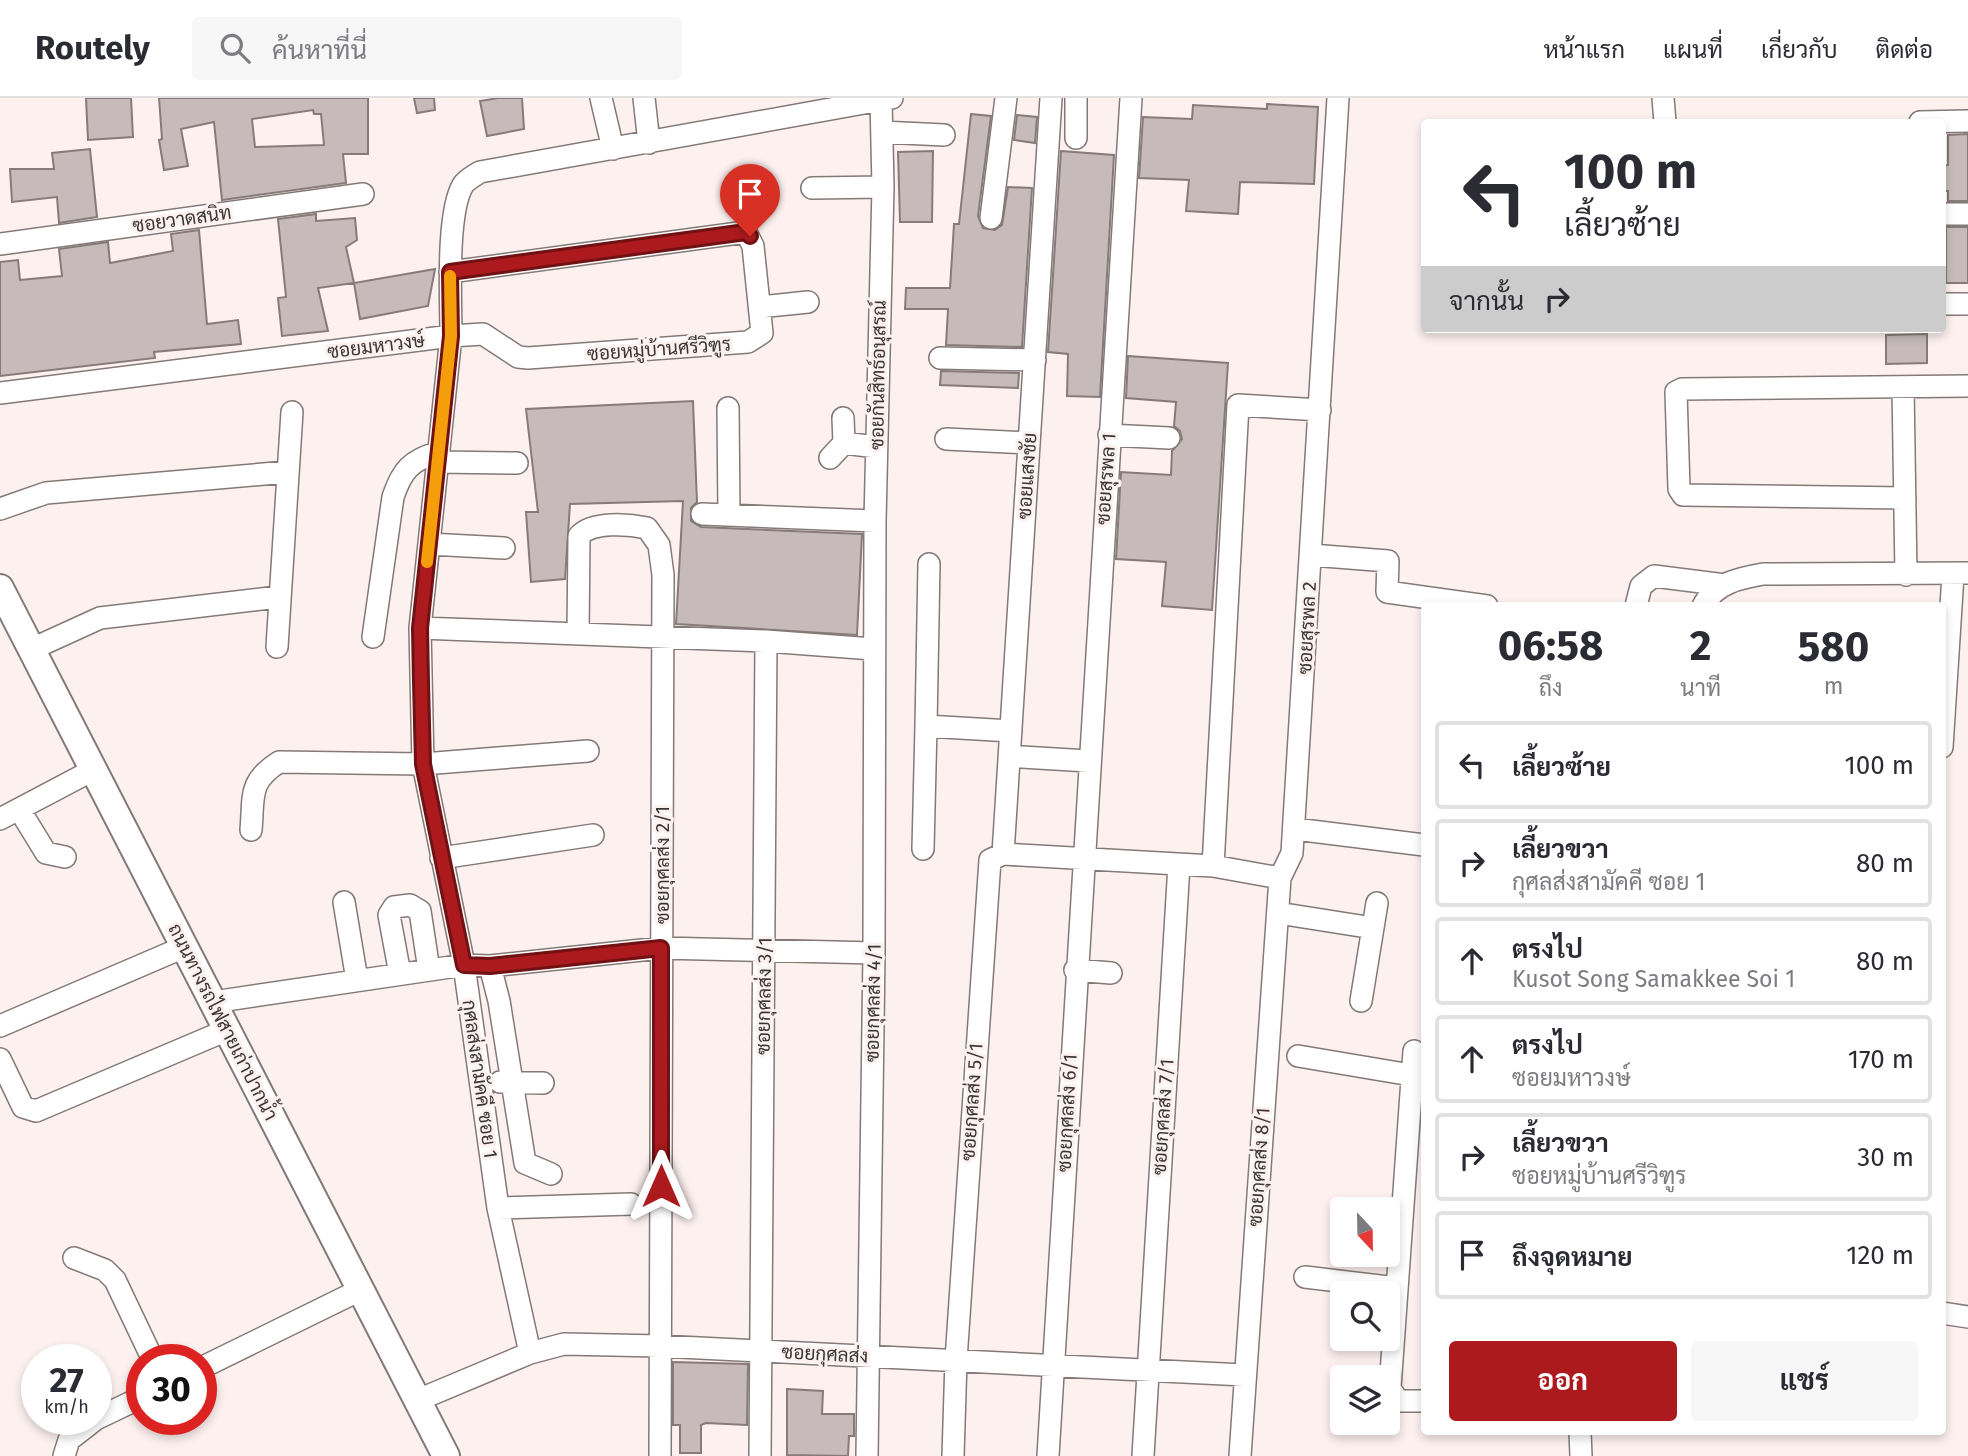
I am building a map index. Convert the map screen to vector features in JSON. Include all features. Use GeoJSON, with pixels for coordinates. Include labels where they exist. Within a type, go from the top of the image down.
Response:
{"type":"FeatureCollection","features":[{"type":"Feature","properties":{"kind":"main road","name":"ถนนทางรถไฟสายเก่าปากน้ำ"},"geometry":{"type":"LineString","coordinates":[[0,588],[446,1456]]}},
{"type":"Feature","properties":{"kind":"street"},"geometry":{"type":"LineString","coordinates":[[601,98],[613,149]]}},
{"type":"Feature","properties":{"kind":"street"},"geometry":{"type":"LineString","coordinates":[[644,98],[649,143]]}},
{"type":"Feature","properties":{"kind":"street"},"geometry":{"type":"LineString","coordinates":[[991,218],[1006,98]]}},
{"type":"Feature","properties":{"kind":"street","name":"ซอยแสงชัย"},"geometry":{"type":"LineString","coordinates":[[1003,854],[1051,98]]}},
{"type":"Feature","properties":{"kind":"street"},"geometry":{"type":"LineString","coordinates":[[1076,98],[1076,138]]}},
{"type":"Feature","properties":{"kind":"street","name":"ซอยสุรพล 1"},"geometry":{"type":"LineString","coordinates":[[1082,860],[1131,98]]}},
{"type":"Feature","properties":{"kind":"street","name":"ซอยสุรพล 2"},"geometry":{"type":"LineString","coordinates":[[1280,878],[1292,853],[1295,829],[1338,98]]}},
{"type":"Feature","properties":{"kind":"street"},"geometry":{"type":"LineString","coordinates":[[1663,98],[1665,119]]}},
{"type":"Feature","properties":{"kind":"street","name":"ซอยมหาวงษ์"},"geometry":{"type":"LineString","coordinates":[[0,393],[451,336],[450,272],[458,198],[471,177],[481,172],[888,99]]}},
{"type":"Feature","properties":{"kind":"street","name":"ซอยกันสิทธ์อนุสรณ์"},"geometry":{"type":"LineString","coordinates":[[873,649],[882,132],[888,99]]}},
{"type":"Feature","properties":{"kind":"street"},"geometry":{"type":"LineString","coordinates":[[1946,121],[1968,121]]}},
{"type":"Feature","properties":{"kind":"street"},"geometry":{"type":"LineString","coordinates":[[882,132],[944,135]]}},
{"type":"Feature","properties":{"kind":"street"},"geometry":{"type":"LineString","coordinates":[[812,188],[883,187]]}},
{"type":"Feature","properties":{"kind":"street","name":"ซอยวาดสนิท"},"geometry":{"type":"LineString","coordinates":[[0,244],[363,194]]}},
{"type":"Feature","properties":{"kind":"street"},"geometry":{"type":"LineString","coordinates":[[1946,214],[1968,214]]}},
{"type":"Feature","properties":{"kind":"street","name":"ซอยหมู่บ้านศรีวิฑูร"},"geometry":{"type":"LineString","coordinates":[[450,272],[746,232],[753,246],[762,333],[748,342],[528,358],[518,357],[483,334],[451,336]]}},
{"type":"Feature","properties":{"kind":"street"},"geometry":{"type":"LineString","coordinates":[[760,307],[808,302]]}},
{"type":"Feature","properties":{"kind":"street"},"geometry":{"type":"LineString","coordinates":[[1946,304],[1968,304]]}},
{"type":"Feature","properties":{"kind":"street","name":"กุศลส่งสามัคคี ซอย 1"},"geometry":{"type":"LineString","coordinates":[[451,336],[420,628],[423,764],[440,858],[464,965],[498,1208],[530,1353]]}},
{"type":"Feature","properties":{"kind":"street"},"geometry":{"type":"LineString","coordinates":[[940,358],[1035,360]]}},
{"type":"Feature","properties":{"kind":"street"},"geometry":{"type":"LineString","coordinates":[[1905,498],[1686,496],[1679,489],[1674,398],[1676,392],[1682,389],[1968,386]]}},
{"type":"Feature","properties":{"kind":"street"},"geometry":{"type":"LineString","coordinates":[[1903,387],[1906,575]]}},
{"type":"Feature","properties":{"kind":"street"},"geometry":{"type":"LineString","coordinates":[[1213,866],[1238,405],[1320,410]]}},
{"type":"Feature","properties":{"kind":"street"},"geometry":{"type":"LineString","coordinates":[[728,408],[729,515]]}},
{"type":"Feature","properties":{"kind":"street"},"geometry":{"type":"LineString","coordinates":[[277,647],[278,597],[292,412]]}},
{"type":"Feature","properties":{"kind":"street"},"geometry":{"type":"LineString","coordinates":[[843,418],[837,451],[876,447]]}},
{"type":"Feature","properties":{"kind":"street"},"geometry":{"type":"LineString","coordinates":[[1109,435],[1169,438]]}},
{"type":"Feature","properties":{"kind":"street"},"geometry":{"type":"LineString","coordinates":[[946,439],[1029,443]]}},
{"type":"Feature","properties":{"kind":"street"},"geometry":{"type":"LineString","coordinates":[[373,637],[393,497],[400,475],[410,464],[438,457],[517,463]]}},
{"type":"Feature","properties":{"kind":"street"},"geometry":{"type":"LineString","coordinates":[[0,509],[46,493],[287,472]]}},
{"type":"Feature","properties":{"kind":"street"},"geometry":{"type":"LineString","coordinates":[[702,514],[875,521]]}},
{"type":"Feature","properties":{"kind":"street","name":"ซอยกุศลส่ง 2/1"},"geometry":{"type":"LineString","coordinates":[[578,634],[579,536],[588,528],[647,528],[659,545],[663,575],[660,1456]]}},
{"type":"Feature","properties":{"kind":"street"},"geometry":{"type":"LineString","coordinates":[[429,544],[504,548]]}},
{"type":"Feature","properties":{"kind":"street"},"geometry":{"type":"LineString","coordinates":[[1311,555],[1388,561],[1387,592],[1458,602]]}},
{"type":"Feature","properties":{"kind":"street"},"geometry":{"type":"LineString","coordinates":[[923,849],[929,564]]}},
{"type":"Feature","properties":{"kind":"street"},"geometry":{"type":"LineString","coordinates":[[1707,602],[1734,579],[1763,574],[1961,574],[1946,665]]}},
{"type":"Feature","properties":{"kind":"street"},"geometry":{"type":"LineString","coordinates":[[1637,602],[1641,586],[1654,576],[1725,585]]}},
{"type":"Feature","properties":{"kind":"street"},"geometry":{"type":"LineString","coordinates":[[32,649],[100,618],[278,597]]}},
{"type":"Feature","properties":{"kind":"street"},"geometry":{"type":"LineString","coordinates":[[420,628],[663,636],[873,649]]}},
{"type":"Feature","properties":{"kind":"street","name":"ซอยกุศลส่ง 3/1"},"geometry":{"type":"LineString","coordinates":[[760,1456],[766,641]]}},
{"type":"Feature","properties":{"kind":"street","name":"ซอยกุศลส่ง 4/1"},"geometry":{"type":"LineString","coordinates":[[867,1456],[874,953],[873,649]]}},
{"type":"Feature","properties":{"kind":"street"},"geometry":{"type":"LineString","coordinates":[[926,726],[1011,731]]}},
{"type":"Feature","properties":{"kind":"street"},"geometry":{"type":"LineString","coordinates":[[251,830],[255,786],[261,774],[279,762],[423,764],[588,751]]}},
{"type":"Feature","properties":{"kind":"street"},"geometry":{"type":"LineString","coordinates":[[1022,757],[1088,761]]}},
{"type":"Feature","properties":{"kind":"street"},"geometry":{"type":"LineString","coordinates":[[0,819],[93,770]]}},
{"type":"Feature","properties":{"kind":"street"},"geometry":{"type":"LineString","coordinates":[[19,809],[46,853],[65,858]]}},
{"type":"Feature","properties":{"kind":"street"},"geometry":{"type":"LineString","coordinates":[[1295,829],[1421,845]]}},
{"type":"Feature","properties":{"kind":"street"},"geometry":{"type":"LineString","coordinates":[[440,858],[593,835]]}},
{"type":"Feature","properties":{"kind":"street"},"geometry":{"type":"LineString","coordinates":[[1003,854],[1213,866],[1280,878]]}},
{"type":"Feature","properties":{"kind":"street","name":"ซอยกุศลส่ง 5/1"},"geometry":{"type":"LineString","coordinates":[[953,1456],[956,1360],[987,869],[990,860],[1003,854]]}},
{"type":"Feature","properties":{"kind":"street","name":"ซอยกุศลส่ง 6/1"},"geometry":{"type":"LineString","coordinates":[[1048,1456],[1082,860]]}},
{"type":"Feature","properties":{"kind":"street","name":"ซอยกุศลส่ง 7/1"},"geometry":{"type":"LineString","coordinates":[[1143,1456],[1179,865]]}},
{"type":"Feature","properties":{"kind":"street","name":"ซอยกุศลส่ง 8/1"},"geometry":{"type":"LineString","coordinates":[[1240,1456],[1280,878]]}},
{"type":"Feature","properties":{"kind":"street"},"geometry":{"type":"LineString","coordinates":[[344,902],[357,980]]}},
{"type":"Feature","properties":{"kind":"street"},"geometry":{"type":"LineString","coordinates":[[1361,1001],[1377,903]]}},
{"type":"Feature","properties":{"kind":"street"},"geometry":{"type":"LineString","coordinates":[[400,974],[389,915],[394,907],[410,905],[420,911],[429,970]]}},
{"type":"Feature","properties":{"kind":"street"},"geometry":{"type":"LineString","coordinates":[[1278,913],[1373,928]]}},
{"type":"Feature","properties":{"kind":"street"},"geometry":{"type":"LineString","coordinates":[[0,1026],[184,947]]}},
{"type":"Feature","properties":{"kind":"street"},"geometry":{"type":"LineString","coordinates":[[213,1002],[464,965],[490,966],[661,948],[874,953]]}},
{"type":"Feature","properties":{"kind":"street"},"geometry":{"type":"LineString","coordinates":[[490,966],[525,1163],[551,1174]]}},
{"type":"Feature","properties":{"kind":"street"},"geometry":{"type":"LineString","coordinates":[[1076,970],[1111,973]]}},
{"type":"Feature","properties":{"kind":"street"},"geometry":{"type":"LineString","coordinates":[[0,1059],[23,1107],[36,1111],[227,1030]]}},
{"type":"Feature","properties":{"kind":"street"},"geometry":{"type":"LineString","coordinates":[[1397,1281],[1414,1051]]}},
{"type":"Feature","properties":{"kind":"street"},"geometry":{"type":"LineString","coordinates":[[1298,1056],[1411,1075]]}},
{"type":"Feature","properties":{"kind":"street"},"geometry":{"type":"LineString","coordinates":[[480,1081],[543,1083]]}},
{"type":"Feature","properties":{"kind":"street"},"geometry":{"type":"LineString","coordinates":[[498,1208],[631,1204]]}},
{"type":"Feature","properties":{"kind":"street"},"geometry":{"type":"LineString","coordinates":[[74,1258],[105,1270],[115,1280],[145,1344]]}},
{"type":"Feature","properties":{"kind":"street"},"geometry":{"type":"LineString","coordinates":[[1305,1277],[1338,1281]]}},
{"type":"Feature","properties":{"kind":"street"},"geometry":{"type":"LineString","coordinates":[[217,1360],[360,1290]]}},
{"type":"Feature","properties":{"kind":"street"},"geometry":{"type":"LineString","coordinates":[[1946,1314],[1968,1317]]}},
{"type":"Feature","properties":{"kind":"street","name":"ซอยกุศลส่ง"},"geometry":{"type":"LineString","coordinates":[[418,1400],[530,1353],[564,1344],[760,1350],[1244,1375]]}},
{"type":"Feature","properties":{"kind":"street"},"geometry":{"type":"LineString","coordinates":[[1393,1351],[1391,1395],[1400,1401],[1421,1401]]}},
{"type":"Feature","properties":{"kind":"street"},"geometry":{"type":"LineString","coordinates":[[64,1456],[69,1440],[75,1435]]}},
{"type":"Feature","properties":{"kind":"street"},"geometry":{"type":"LineString","coordinates":[[1580,1435],[1581,1456]]}},
{"type":"Feature","properties":{"kind":"building"},"geometry":{"type":"Polygon","coordinates":[[[86,98],[131,98],[133,137],[88,140],[86,98]]]}},
{"type":"Feature","properties":{"kind":"building"},"geometry":{"type":"Polygon","coordinates":[[[159,98],[368,98],[368,154],[343,154],[346,183],[222,200],[214,122],[181,129],[188,166],[164,170],[159,140],[162,139],[159,98]],[[313,110],[252,119],[255,147],[324,145],[321,114],[314,114],[313,110]]]}},
{"type":"Feature","properties":{"kind":"building"},"geometry":{"type":"Polygon","coordinates":[[[414,98],[434,98],[435,110],[417,113],[414,98]]]}},
{"type":"Feature","properties":{"kind":"building"},"geometry":{"type":"Polygon","coordinates":[[[522,98],[524,129],[487,136],[480,101],[522,98]]]}},
{"type":"Feature","properties":{"kind":"building"},"geometry":{"type":"Polygon","coordinates":[[[1267,104],[1318,107],[1314,184],[1240,182],[1238,214],[1186,211],[1189,180],[1139,178],[1143,117],[1192,119],[1193,105],[1267,109],[1267,104]]]}},
{"type":"Feature","properties":{"kind":"building"},"geometry":{"type":"Polygon","coordinates":[[[971,114],[991,116],[978,216],[983,228],[995,230],[1002,225],[1008,187],[1032,188],[1022,347],[946,345],[948,309],[905,309],[906,288],[950,288],[954,224],[959,224],[971,114]]]}},
{"type":"Feature","properties":{"kind":"building"},"geometry":{"type":"Polygon","coordinates":[[[1017,115],[1037,117],[1035,143],[1014,140],[1017,115]]]}},
{"type":"Feature","properties":{"kind":"building"},"geometry":{"type":"Polygon","coordinates":[[[1968,134],[1968,201],[1948,201],[1948,135],[1968,134]]]}},
{"type":"Feature","properties":{"kind":"building"},"geometry":{"type":"Polygon","coordinates":[[[90,149],[97,217],[59,223],[57,197],[12,202],[10,169],[54,169],[52,153],[90,149]]]}},
{"type":"Feature","properties":{"kind":"building"},"geometry":{"type":"Polygon","coordinates":[[[933,151],[932,222],[900,222],[898,152],[933,151]]]}},
{"type":"Feature","properties":{"kind":"building"},"geometry":{"type":"Polygon","coordinates":[[[1061,151],[1114,155],[1100,397],[1067,396],[1068,354],[1048,352],[1061,151]]]}},
{"type":"Feature","properties":{"kind":"building"},"geometry":{"type":"Polygon","coordinates":[[[316,214],[316,221],[355,218],[357,240],[346,247],[354,283],[318,288],[328,331],[282,336],[278,298],[286,297],[278,219],[316,214]]]}},
{"type":"Feature","properties":{"kind":"building"},"geometry":{"type":"Polygon","coordinates":[[[1946,227],[1968,227],[1968,283],[1946,283],[1946,227]]]}},
{"type":"Feature","properties":{"kind":"building"},"geometry":{"type":"Polygon","coordinates":[[[199,230],[207,324],[238,320],[241,344],[154,352],[155,358],[0,376],[0,262],[18,260],[20,280],[62,276],[59,249],[108,242],[110,263],[173,251],[171,234],[199,230]]]}},
{"type":"Feature","properties":{"kind":"building"},"geometry":{"type":"Polygon","coordinates":[[[435,269],[428,306],[360,319],[354,283],[435,269]]]}},
{"type":"Feature","properties":{"kind":"building"},"geometry":{"type":"Polygon","coordinates":[[[1927,334],[1927,363],[1886,364],[1886,335],[1927,334]]]}},
{"type":"Feature","properties":{"kind":"building"},"geometry":{"type":"Polygon","coordinates":[[[1128,356],[1228,363],[1212,610],[1162,606],[1166,562],[1116,559],[1121,472],[1171,475],[1172,451],[1182,439],[1180,431],[1174,426],[1176,402],[1126,398],[1128,356]]]}},
{"type":"Feature","properties":{"kind":"building"},"geometry":{"type":"Polygon","coordinates":[[[941,371],[1019,373],[1018,388],[940,385],[941,371]]]}},
{"type":"Feature","properties":{"kind":"building"},"geometry":{"type":"Polygon","coordinates":[[[693,401],[697,502],[691,508],[691,521],[701,527],[862,534],[857,635],[676,624],[683,501],[570,504],[565,579],[531,582],[526,512],[538,512],[526,409],[693,401]]]}},
{"type":"Feature","properties":{"kind":"building"},"geometry":{"type":"Polygon","coordinates":[[[673,1362],[748,1364],[747,1425],[701,1425],[701,1453],[680,1453],[680,1425],[673,1425],[673,1362]]]}},
{"type":"Feature","properties":{"kind":"building"},"geometry":{"type":"Polygon","coordinates":[[[787,1389],[823,1391],[822,1414],[854,1414],[854,1436],[849,1436],[848,1456],[787,1455],[787,1389]]]}},
{"type":"Feature","properties":{"kind":"slow traffic"},"geometry":{"type":"LineString","coordinates":[[427,562],[451,336],[450,276]]}},
{"type":"Feature","properties":{"kind":"route"},"geometry":{"type":"LineString","coordinates":[[661,1186],[661,948],[490,966],[464,965],[440,858],[423,764],[421,682],[420,628],[451,336],[450,272],[746,232],[750,236]]}}]}
